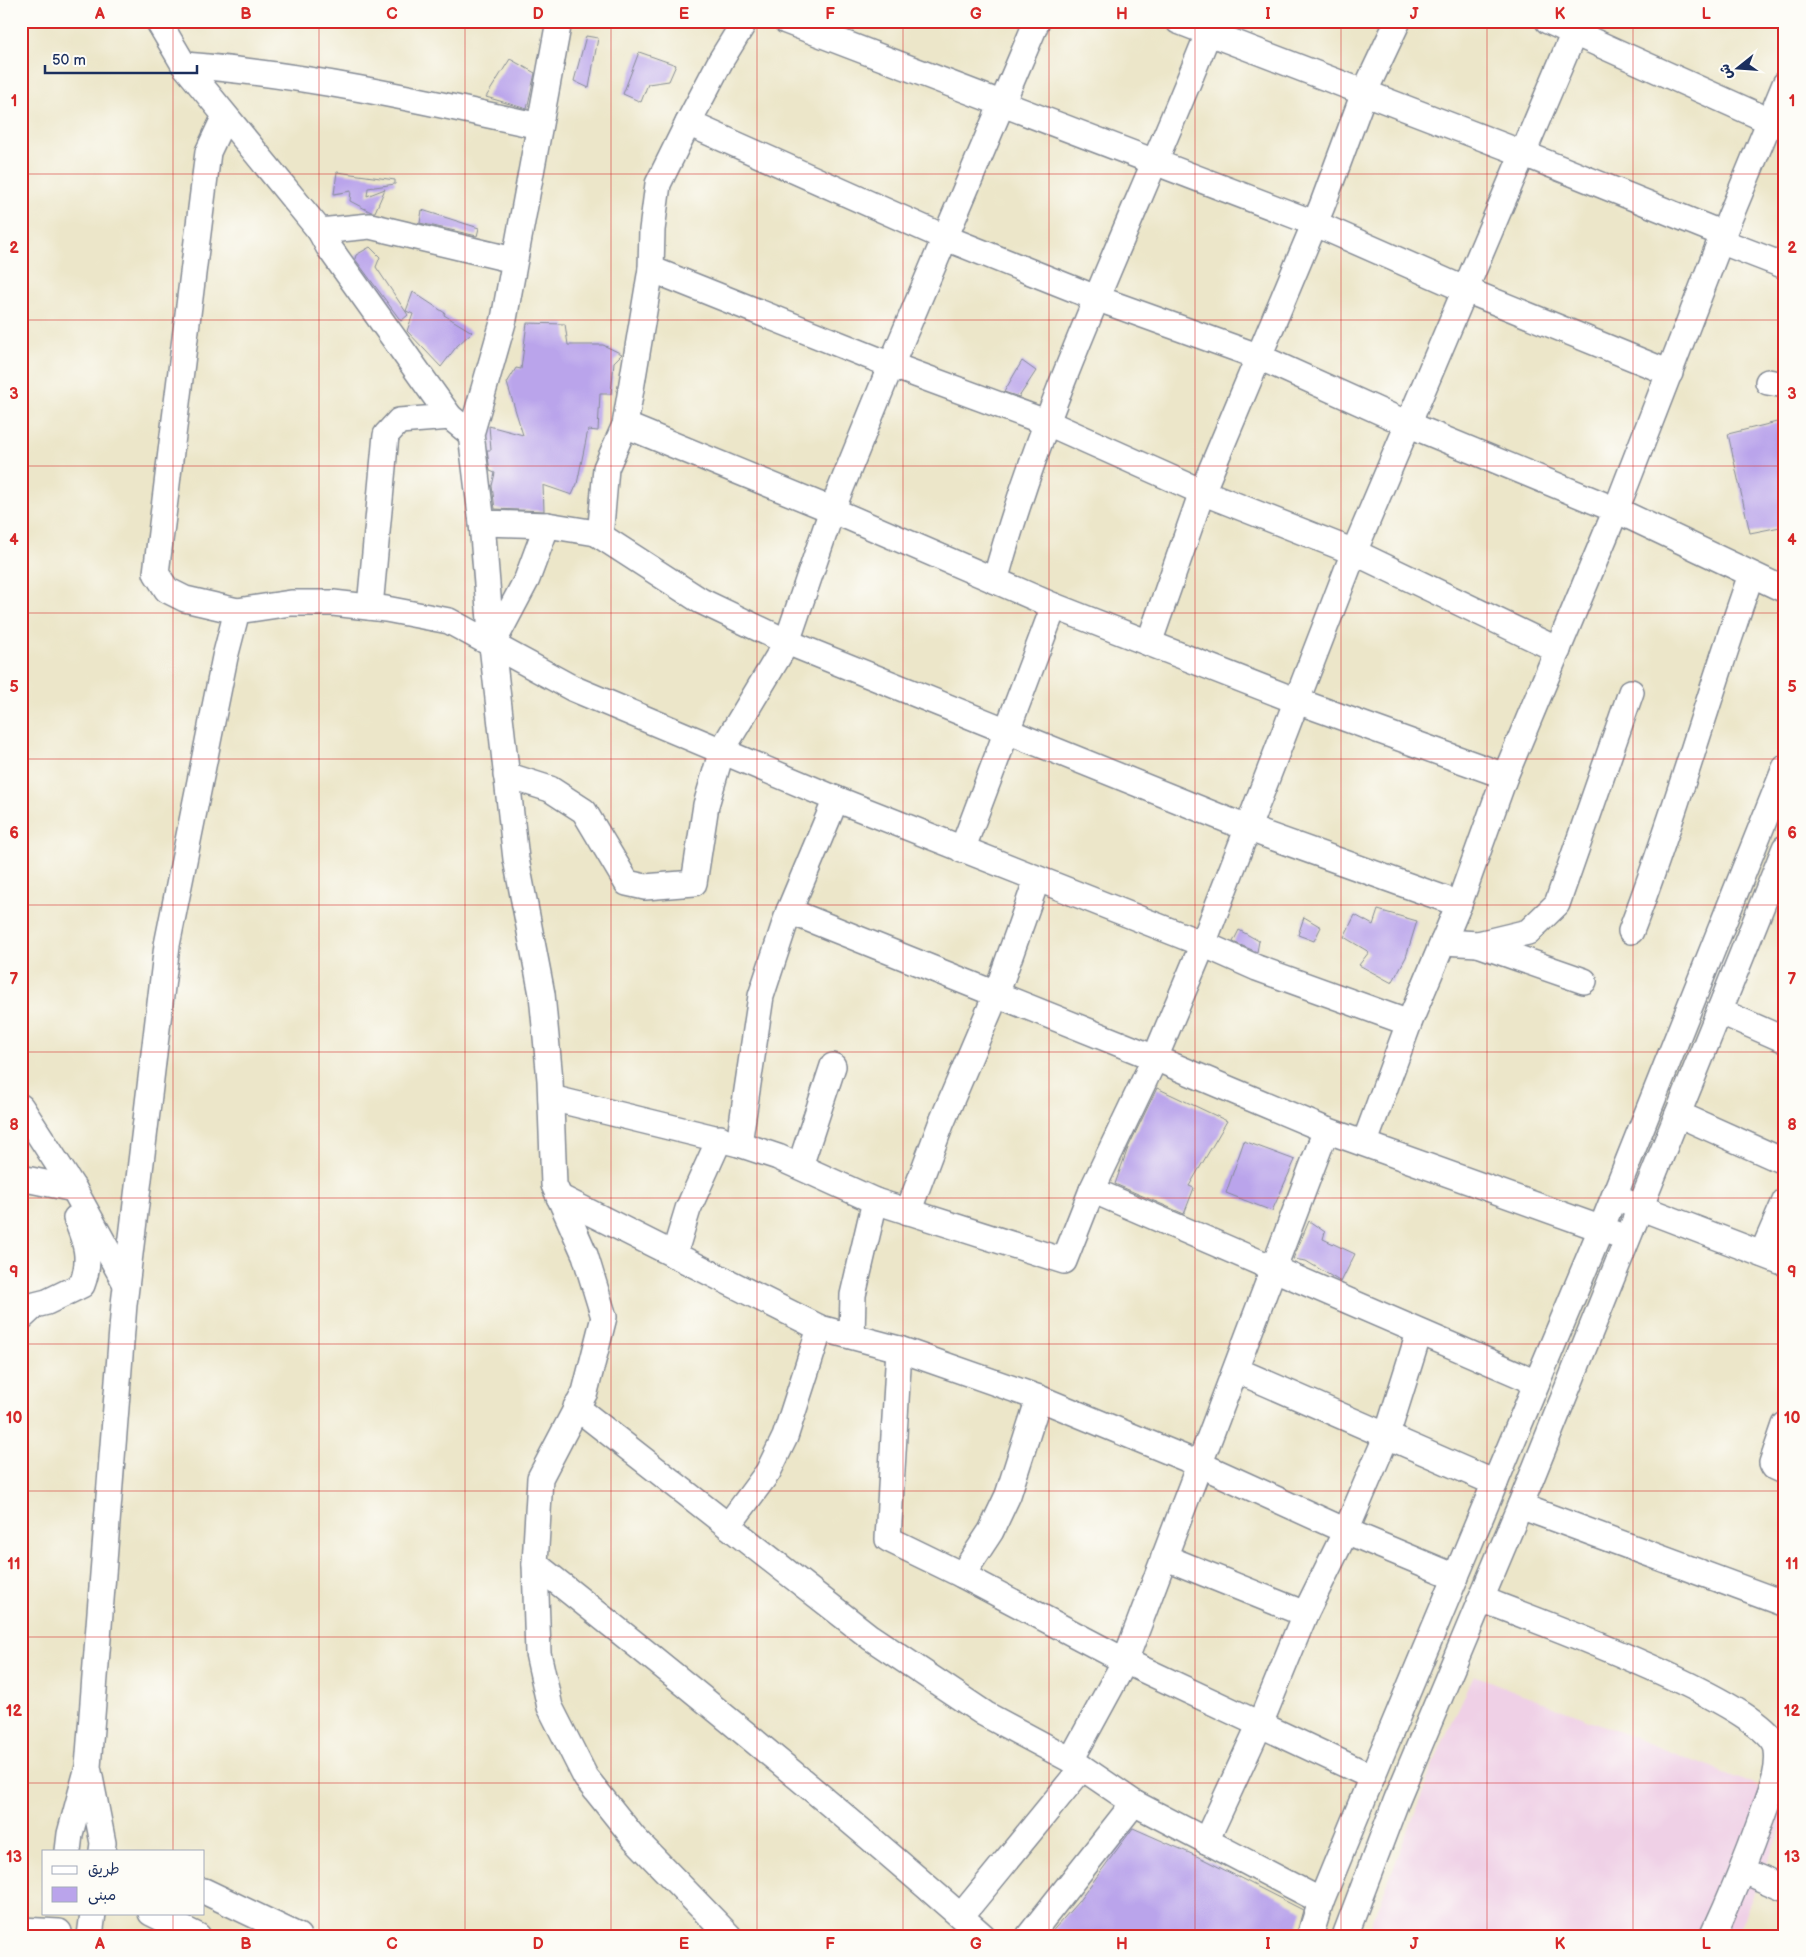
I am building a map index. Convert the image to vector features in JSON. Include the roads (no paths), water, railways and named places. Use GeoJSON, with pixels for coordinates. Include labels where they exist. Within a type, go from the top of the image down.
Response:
{"type":"FeatureCollection","features":[{"type":"Feature","properties":{"kind":"street"},"geometry":{"type":"LineString","coordinates":[[158,21],[184,65],[320,231],[328,246],[450,417],[471,434]]}},
{"type":"Feature","properties":{"kind":"street"},"geometry":{"type":"LineString","coordinates":[[559,21],[504,319],[471,434],[482,523],[492,645],[516,859],[542,994],[551,1098],[554,1185],[585,1255],[604,1317],[585,1392],[540,1478],[535,1564],[538,1653],[550,1707],[586,1778],[634,1838],[729,1936]]}},
{"type":"Feature","properties":{"kind":"street"},"geometry":{"type":"LineString","coordinates":[[596,533],[601,526],[606,468],[625,425],[651,268],[652,230],[658,184],[721,60],[745,21]]}},
{"type":"Feature","properties":{"kind":"street"},"geometry":{"type":"LineString","coordinates":[[786,21],[1314,223],[1466,290],[1670,373]]}},
{"type":"Feature","properties":{"kind":"street"},"geometry":{"type":"LineString","coordinates":[[506,775],[550,789],[584,811],[627,883],[645,887],[694,883],[706,805],[722,750],[787,642],[832,510],[891,365],[1037,21]]}},
{"type":"Feature","properties":{"kind":"street"},"geometry":{"type":"LineString","coordinates":[[1178,21],[1211,28],[1364,93],[1522,152],[1722,237],[1785,266]]}},
{"type":"Feature","properties":{"kind":"street"},"geometry":{"type":"LineString","coordinates":[[1149,642],[1202,492],[1314,223],[1364,93],[1398,21]]}},
{"type":"Feature","properties":{"kind":"street"},"geometry":{"type":"LineString","coordinates":[[1548,21],[1577,26],[1770,121]]}},
{"type":"Feature","properties":{"kind":"street"},"geometry":{"type":"LineString","coordinates":[[551,1098],[730,1141],[800,1166],[875,1201],[1064,1261],[1092,1190],[1156,1058],[1203,944],[1354,552],[1410,425],[1522,152],[1577,26]]}},
{"type":"Feature","properties":{"kind":"street"},"geometry":{"type":"LineString","coordinates":[[995,581],[1008,533],[1096,298],[1211,28]]}},
{"type":"Feature","properties":{"kind":"street"},"geometry":{"type":"LineString","coordinates":[[184,65],[246,70],[398,95],[539,126]]}},
{"type":"Feature","properties":{"kind":"street"},"geometry":{"type":"LineString","coordinates":[[1365,1142],[1409,1023],[1459,904],[1505,776],[1616,510],[1722,237],[1785,84]]}},
{"type":"Feature","properties":{"kind":"street"},"geometry":{"type":"LineString","coordinates":[[225,116],[208,152],[156,573],[167,590],[186,599],[237,611],[291,603],[334,603],[370,607],[448,622],[572,688],[962,850],[1203,944],[1257,968],[1409,1023]]}},
{"type":"Feature","properties":{"kind":"street"},"geometry":{"type":"LineString","coordinates":[[688,123],[946,238],[1096,298],[1257,356],[1410,425],[1616,510],[1785,590]]}},
{"type":"Feature","properties":{"kind":"street"},"geometry":{"type":"LineString","coordinates":[[320,231],[370,226],[514,260]]}},
{"type":"Feature","properties":{"kind":"street"},"geometry":{"type":"LineString","coordinates":[[651,268],[891,365],[1048,422],[1202,492],[1354,552],[1558,650]]}},
{"type":"Feature","properties":{"kind":"street"},"geometry":{"type":"LineString","coordinates":[[370,607],[386,435],[398,421],[450,417]]}},
{"type":"Feature","properties":{"kind":"street"},"geometry":{"type":"LineString","coordinates":[[625,425],[832,510],[1054,606],[1297,701],[1505,776]]}},
{"type":"Feature","properties":{"kind":"street"},"geometry":{"type":"LineString","coordinates":[[482,523],[547,524],[596,533],[701,601],[787,642],[1247,828],[1459,904]]}},
{"type":"Feature","properties":{"kind":"street"},"geometry":{"type":"LineString","coordinates":[[492,645],[527,579],[547,524]]}},
{"type":"Feature","properties":{"kind":"street"},"geometry":{"type":"LineString","coordinates":[[1631,931],[1650,881],[1679,787],[1696,744],[1717,672],[1752,575]]}},
{"type":"Feature","properties":{"kind":"street"},"geometry":{"type":"LineString","coordinates":[[962,850],[1054,606]]}},
{"type":"Feature","properties":{"kind":"street"},"geometry":{"type":"LineString","coordinates":[[88,1766],[108,1848],[69,1842],[88,1766],[126,1284],[167,945],[225,657],[237,611]]}},
{"type":"Feature","properties":{"kind":"street"},"geometry":{"type":"LineString","coordinates":[[1478,944],[1528,932],[1558,904],[1631,692]]}},
{"type":"Feature","properties":{"kind":"street"},"geometry":{"type":"LineString","coordinates":[[1310,1936],[1321,1901],[1372,1777],[1614,1197],[1785,768]]}},
{"type":"Feature","properties":{"kind":"street"},"geometry":{"type":"LineString","coordinates":[[674,1255],[688,1209],[730,1141],[761,996],[789,911],[836,798]]}},
{"type":"Feature","properties":{"kind":"street"},"geometry":{"type":"LineString","coordinates":[[1345,1936],[1393,1808],[1520,1506],[1719,1011],[1777,890],[1785,848]]}},
{"type":"Feature","properties":{"kind":"street"},"geometry":{"type":"LineString","coordinates":[[908,1212],[942,1124],[996,995],[1037,879]]}},
{"type":"Feature","properties":{"kind":"street"},"geometry":{"type":"LineString","coordinates":[[789,911],[1156,1058],[1326,1130],[1365,1142],[1628,1238]]}},
{"type":"Feature","properties":{"kind":"street"},"geometry":{"type":"LineString","coordinates":[[1443,942],[1478,944],[1584,981]]}},
{"type":"Feature","properties":{"kind":"street"},"geometry":{"type":"LineString","coordinates":[[1719,1011],[1785,1040]]}},
{"type":"Feature","properties":{"kind":"street"},"geometry":{"type":"LineString","coordinates":[[800,1166],[833,1066]]}},
{"type":"Feature","properties":{"kind":"street"},"geometry":{"type":"LineString","coordinates":[[21,1107],[126,1284]]}},
{"type":"Feature","properties":{"kind":"street"},"geometry":{"type":"LineString","coordinates":[[1678,1114],[1785,1162]]}},
{"type":"Feature","properties":{"kind":"street"},"geometry":{"type":"LineString","coordinates":[[960,1916],[1077,1764],[1125,1661],[1326,1130]]}},
{"type":"Feature","properties":{"kind":"street"},"geometry":{"type":"LineString","coordinates":[[21,1178],[69,1188]]}},
{"type":"Feature","properties":{"kind":"street"},"geometry":{"type":"LineString","coordinates":[[21,1318],[35,1305],[47,1302],[82,1284],[87,1247],[69,1188]]}},
{"type":"Feature","properties":{"kind":"street"},"geometry":{"type":"LineString","coordinates":[[1092,1190],[1536,1382]]}},
{"type":"Feature","properties":{"kind":"street"},"geometry":{"type":"LineString","coordinates":[[1614,1197],[1773,1259],[1785,1201]]}},
{"type":"Feature","properties":{"kind":"street"},"geometry":{"type":"LineString","coordinates":[[559,1198],[820,1328],[899,1350],[1039,1398],[1199,1464],[1346,1531],[1456,1577]]}},
{"type":"Feature","properties":{"kind":"street"},"geometry":{"type":"LineString","coordinates":[[852,1336],[853,1295],[875,1201]]}},
{"type":"Feature","properties":{"kind":"street"},"geometry":{"type":"LineString","coordinates":[[728,1526],[768,1472],[785,1438],[820,1328]]}},
{"type":"Feature","properties":{"kind":"street"},"geometry":{"type":"LineString","coordinates":[[1206,1840],[1260,1724],[1305,1614],[1346,1531],[1387,1435],[1419,1333]]}},
{"type":"Feature","properties":{"kind":"street"},"geometry":{"type":"LineString","coordinates":[[899,1350],[888,1539],[962,1575],[1125,1661],[1372,1777]]}},
{"type":"Feature","properties":{"kind":"street"},"geometry":{"type":"LineString","coordinates":[[1236,1370],[1495,1483]]}},
{"type":"Feature","properties":{"kind":"street"},"geometry":{"type":"LineString","coordinates":[[962,1575],[991,1531],[1008,1495],[1039,1398]]}},
{"type":"Feature","properties":{"kind":"street"},"geometry":{"type":"LineString","coordinates":[[576,1407],[870,1637],[985,1714],[1077,1764],[1134,1803],[1321,1901]]}},
{"type":"Feature","properties":{"kind":"street"},"geometry":{"type":"LineString","coordinates":[[1785,1425],[1772,1463],[1774,1467],[1785,1472]]}},
{"type":"Feature","properties":{"kind":"street"},"geometry":{"type":"LineString","coordinates":[[1520,1506],[1785,1604]]}},
{"type":"Feature","properties":{"kind":"street"},"geometry":{"type":"LineString","coordinates":[[1164,1557],[1305,1614]]}},
{"type":"Feature","properties":{"kind":"street"},"geometry":{"type":"LineString","coordinates":[[535,1564],[648,1652],[820,1795],[983,1936]]}},
{"type":"Feature","properties":{"kind":"street"},"geometry":{"type":"LineString","coordinates":[[1481,1599],[1665,1672],[1744,1716],[1769,1734],[1777,1749],[1777,1772],[1743,1871],[1713,1936]]}},
{"type":"Feature","properties":{"kind":"street"},"geometry":{"type":"LineString","coordinates":[[1029,1936],[1134,1803]]}},
{"type":"Feature","properties":{"kind":"street"},"geometry":{"type":"LineString","coordinates":[[1743,1871],[1785,1889]]}},
{"type":"Feature","properties":{"kind":"street"},"geometry":{"type":"LineString","coordinates":[[205,1891],[298,1936]]}},
{"type":"Feature","properties":{"kind":"street"},"geometry":{"type":"LineString","coordinates":[[90,1936],[93,1914]]}},
{"type":"Feature","properties":{"kind":"street"},"geometry":{"type":"LineString","coordinates":[[153,1914],[198,1936]]}},
{"type":"Feature","properties":{"kind":"street"},"geometry":{"type":"LineString","coordinates":[[21,1930],[59,1927]]}}]}
